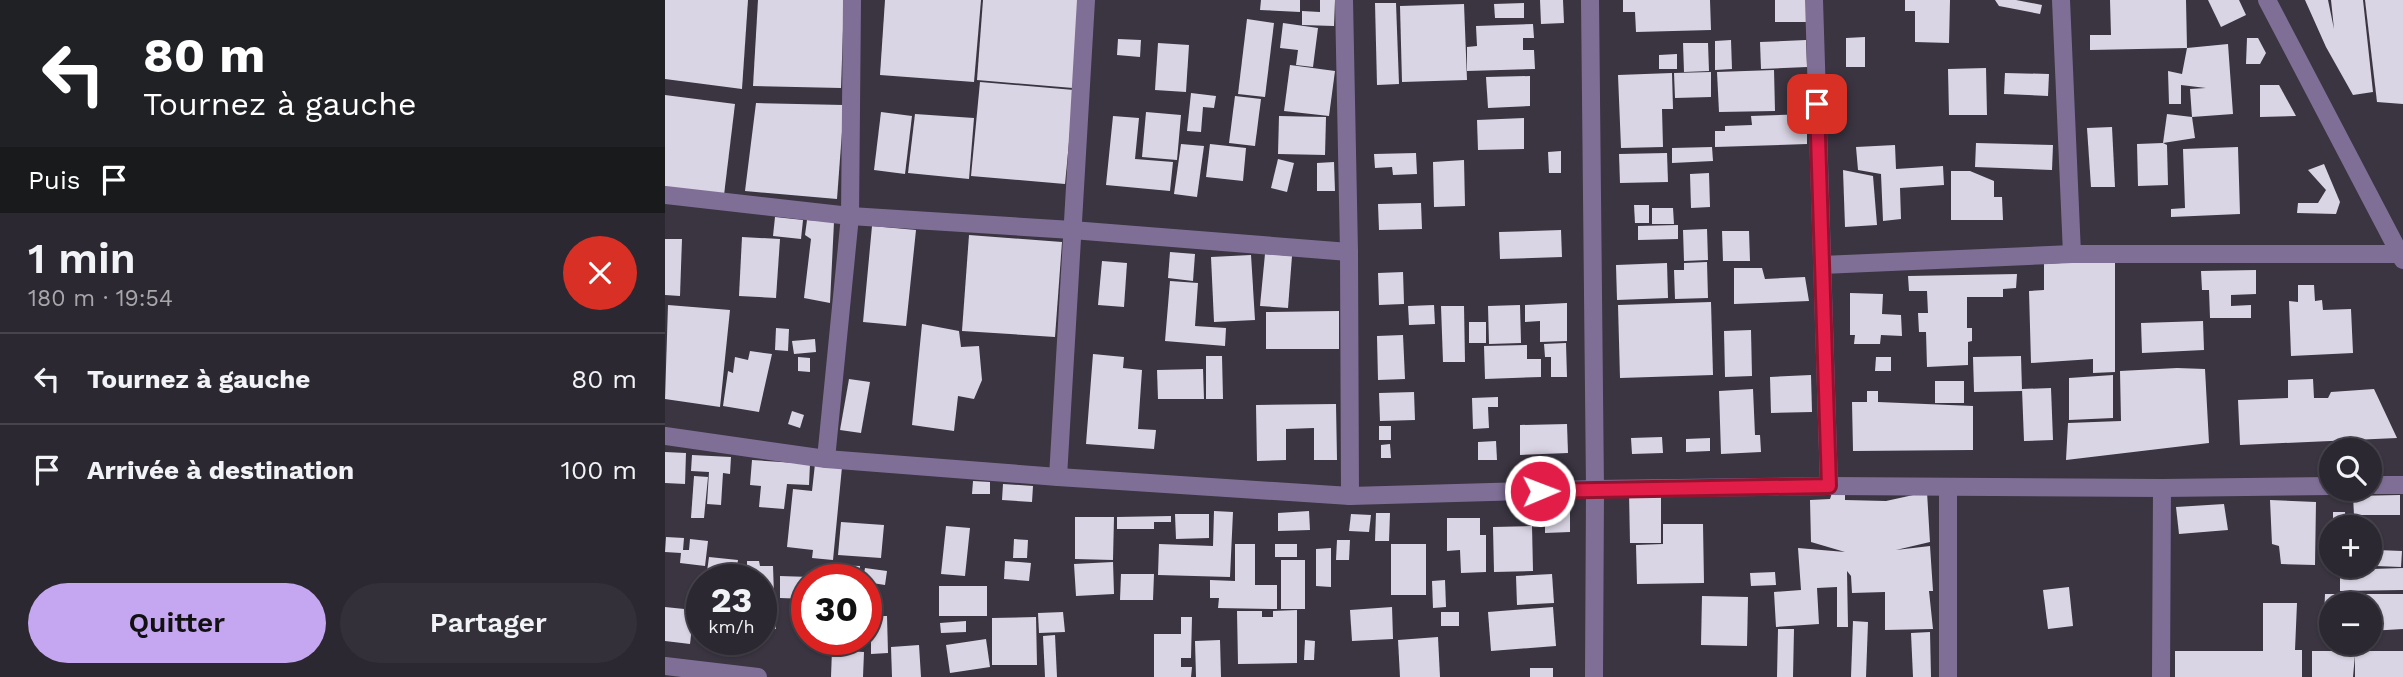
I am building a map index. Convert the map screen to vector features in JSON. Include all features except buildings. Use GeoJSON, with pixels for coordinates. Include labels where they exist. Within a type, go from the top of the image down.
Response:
{"type":"FeatureCollection","features":[{"type":"Feature","properties":{"kind":"street"},"geometry":{"type":"LineString","coordinates":[[826,459],[850,216],[852,0]]}},
{"type":"Feature","properties":{"kind":"street"},"geometry":{"type":"LineString","coordinates":[[1058,477],[1086,0]]}},
{"type":"Feature","properties":{"kind":"street"},"geometry":{"type":"LineString","coordinates":[[1344,0],[1350,496]]}},
{"type":"Feature","properties":{"kind":"street"},"geometry":{"type":"LineString","coordinates":[[1590,0],[1595,489],[1594,677]]}},
{"type":"Feature","properties":{"kind":"street"},"geometry":{"type":"LineString","coordinates":[[1814,0],[1829,486]]}},
{"type":"Feature","properties":{"kind":"street"},"geometry":{"type":"LineString","coordinates":[[2061,0],[2072,254]]}},
{"type":"Feature","properties":{"kind":"street"},"geometry":{"type":"LineString","coordinates":[[1822,265],[2072,254],[2402,253],[2267,0]]}},
{"type":"Feature","properties":{"kind":"street"},"geometry":{"type":"LineString","coordinates":[[665,195],[850,216],[1349,252]]}},
{"type":"Feature","properties":{"kind":"street"},"geometry":{"type":"LineString","coordinates":[[665,436],[826,459],[1350,496],[1829,486],[2319,486]]}},
{"type":"Feature","properties":{"kind":"street"},"geometry":{"type":"LineString","coordinates":[[2382,485],[2403,485]]}},
{"type":"Feature","properties":{"kind":"street"},"geometry":{"type":"LineString","coordinates":[[1948,487],[1948,677]]}},
{"type":"Feature","properties":{"kind":"street"},"geometry":{"type":"LineString","coordinates":[[2161,488],[2161,677]]}},
{"type":"Feature","properties":{"kind":"street"},"geometry":{"type":"LineString","coordinates":[[665,666],[758,677]]}},
{"type":"Feature","properties":{"kind":"route"},"geometry":{"type":"LineString","coordinates":[[1540,491],[1829,486],[1817,104]]}}]}
